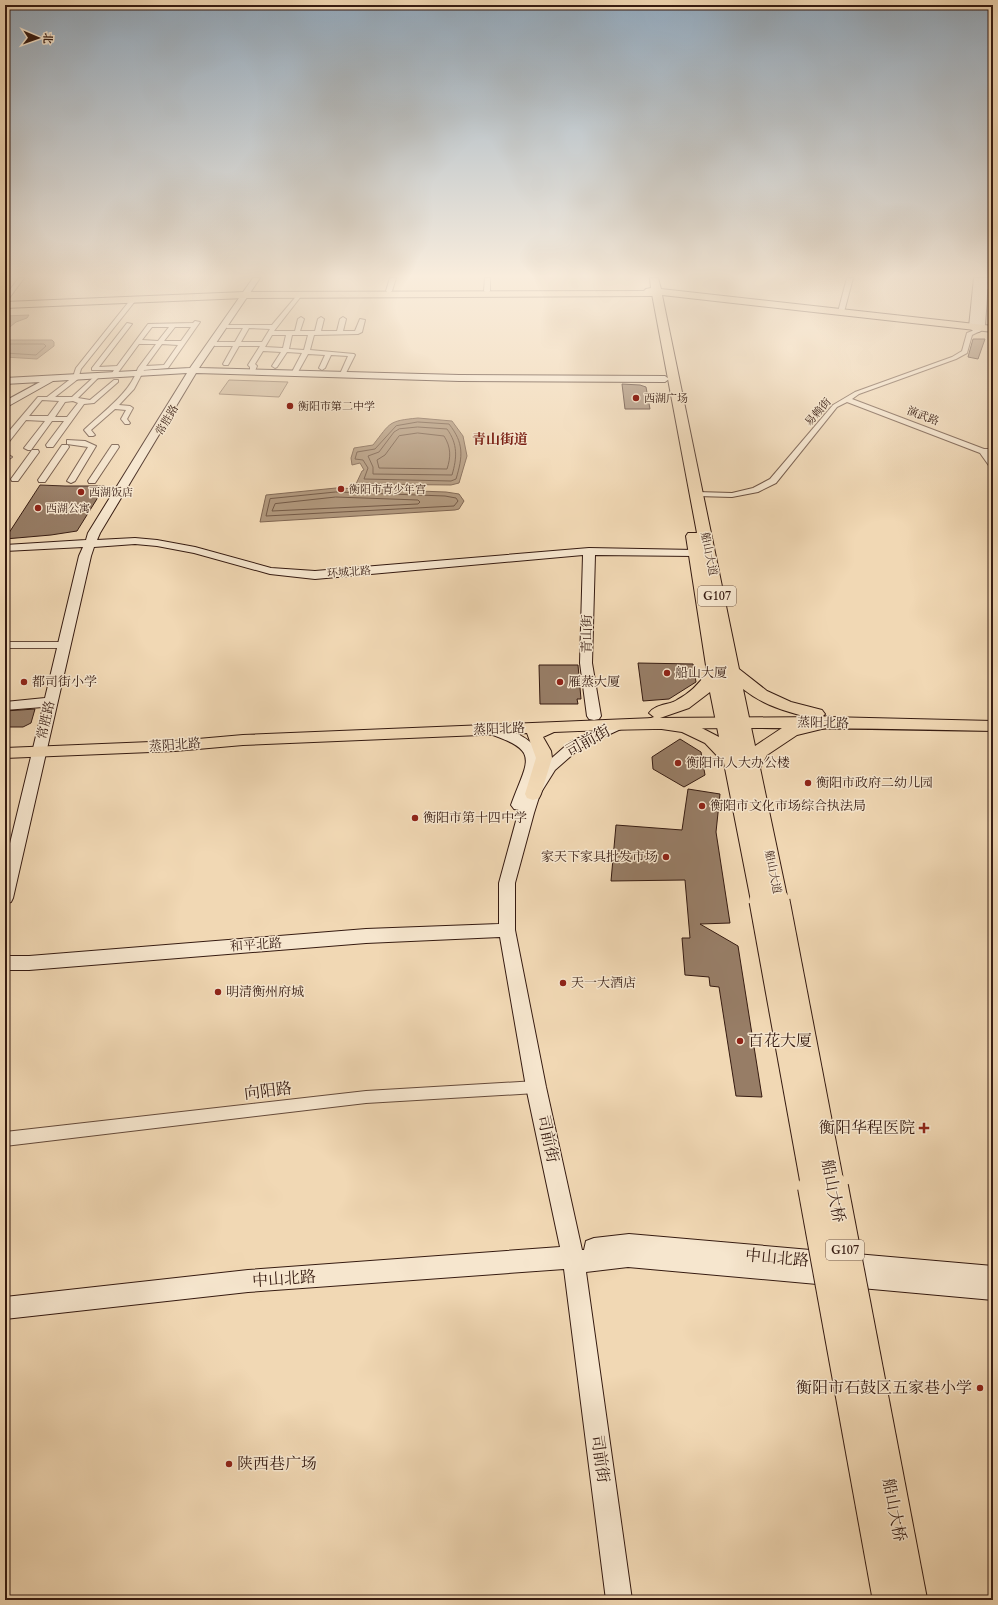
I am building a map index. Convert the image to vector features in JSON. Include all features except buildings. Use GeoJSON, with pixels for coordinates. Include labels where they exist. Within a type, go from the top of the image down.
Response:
{"type":"FeatureCollection","features":[{"type":"Feature","properties":{"kind":"highway","name":"船山大道"},"geometry":{"type":"LineString","coordinates":[[661,353],[695,553],[732,717],[734,762],[770,901]]}},
{"type":"Feature","properties":{"kind":"highway","name":"船山大道"},"geometry":{"type":"LineString","coordinates":[[666,353],[697,494],[723,672]]}},
{"type":"Feature","properties":{"kind":"highway"},"geometry":{"type":"LineString","coordinates":[[656,718],[683,704],[703,690],[723,672],[761,695],[785,706],[822,718]]}},
{"type":"Feature","properties":{"kind":"highway","name":"船山大道"},"geometry":{"type":"LineString","coordinates":[[732,717],[751,768],[770,901]]}},
{"type":"Feature","properties":{"kind":"highway"},"geometry":{"type":"LineString","coordinates":[[656,718],[686,727],[711,739],[734,762]]}},
{"type":"Feature","properties":{"kind":"highway"},"geometry":{"type":"LineString","coordinates":[[751,768],[760,751],[791,730],[822,718]]}},
{"type":"Feature","properties":{"kind":"highway","name":"船山大桥"},"geometry":{"type":"LineString","coordinates":[[770,901],[888,1600]]}},
{"type":"Feature","properties":{"kind":"highway","name":"船山大桥"},"geometry":{"type":"LineString","coordinates":[[770,901],[912,1600]]}},
{"type":"Feature","properties":{"kind":"main road","name":"蒸阳北路"},"geometry":{"type":"LineString","coordinates":[[5,753],[40,746],[594,716],[656,718],[993,718]]}},
{"type":"Feature","properties":{"kind":"main road","name":"蒸阳北路"},"geometry":{"type":"LineString","coordinates":[[5,741],[40,746],[175,746],[243,740],[618,725],[656,718]]}},
{"type":"Feature","properties":{"kind":"main road","name":"蒸阳北路"},"geometry":{"type":"LineString","coordinates":[[822,718],[993,726]]}},
{"type":"Feature","properties":{"kind":"main road"},"geometry":{"type":"LineString","coordinates":[[533,794],[544,758],[544,752],[535,734],[552,727]]}},
{"type":"Feature","properties":{"kind":"street"},"geometry":{"type":"LineString","coordinates":[[48,398],[76,377],[78,369],[91,353]]}},
{"type":"Feature","properties":{"kind":"street"},"geometry":{"type":"LineString","coordinates":[[107,353],[94,369],[117,374]]}},
{"type":"Feature","properties":{"kind":"street"},"geometry":{"type":"LineString","coordinates":[[5,441],[40,398],[64,400],[74,399],[82,402],[92,402],[117,374],[131,353]]}},
{"type":"Feature","properties":{"kind":"street"},"geometry":{"type":"LineString","coordinates":[[91,435],[87,430],[128,391],[152,353]]}},
{"type":"Feature","properties":{"kind":"street"},"geometry":{"type":"LineString","coordinates":[[5,382],[117,374],[166,367],[175,353]]}},
{"type":"Feature","properties":{"kind":"street","name":"常胜路"},"geometry":{"type":"LineString","coordinates":[[5,898],[85,556],[90,543],[207,353]]}},
{"type":"Feature","properties":{"kind":"street","name":"常胜路"},"geometry":{"type":"LineString","coordinates":[[195,370],[208,353]]}},
{"type":"Feature","properties":{"kind":"street"},"geometry":{"type":"LineString","coordinates":[[226,364],[233,353]]}},
{"type":"Feature","properties":{"kind":"street"},"geometry":{"type":"LineString","coordinates":[[252,371],[254,366],[251,365],[257,353]]}},
{"type":"Feature","properties":{"kind":"street"},"geometry":{"type":"LineString","coordinates":[[275,366],[284,353]]}},
{"type":"Feature","properties":{"kind":"street"},"geometry":{"type":"LineString","coordinates":[[295,372],[306,353]]}},
{"type":"Feature","properties":{"kind":"street"},"geometry":{"type":"LineString","coordinates":[[322,368],[329,353],[352,355],[343,374]]}},
{"type":"Feature","properties":{"kind":"street","name":"易赖街"},"geometry":{"type":"LineString","coordinates":[[697,494],[732,495],[755,490],[773,481],[835,406],[857,393],[954,358],[963,353]]}},
{"type":"Feature","properties":{"kind":"street"},"geometry":{"type":"LineString","coordinates":[[5,382],[50,380],[140,371],[195,370],[459,378],[665,379]]}},
{"type":"Feature","properties":{"kind":"street"},"geometry":{"type":"LineString","coordinates":[[74,399],[97,376]]}},
{"type":"Feature","properties":{"kind":"street"},"geometry":{"type":"LineString","coordinates":[[5,405],[50,380]]}},
{"type":"Feature","properties":{"kind":"street","name":"演武路"},"geometry":{"type":"LineString","coordinates":[[846,399],[984,451],[993,451]]}},
{"type":"Feature","properties":{"kind":"street"},"geometry":{"type":"LineString","coordinates":[[15,479],[50,419],[64,400]]}},
{"type":"Feature","properties":{"kind":"street"},"geometry":{"type":"LineString","coordinates":[[50,445],[82,402]]}},
{"type":"Feature","properties":{"kind":"street"},"geometry":{"type":"LineString","coordinates":[[112,407],[130,408],[124,419],[127,422]]}},
{"type":"Feature","properties":{"kind":"street"},"geometry":{"type":"LineString","coordinates":[[24,418],[70,420]]}},
{"type":"Feature","properties":{"kind":"street"},"geometry":{"type":"LineString","coordinates":[[42,480],[67,445],[85,443],[92,446],[71,481]]}},
{"type":"Feature","properties":{"kind":"street"},"geometry":{"type":"LineString","coordinates":[[92,481],[115,447]]}},
{"type":"Feature","properties":{"kind":"street"},"geometry":{"type":"LineString","coordinates":[[984,451],[993,465]]}},
{"type":"Feature","properties":{"kind":"street","name":"环城北路"},"geometry":{"type":"LineString","coordinates":[[5,548],[135,541],[157,543],[196,550],[270,571],[315,575],[589,551],[695,553]]}},
{"type":"Feature","properties":{"kind":"street","name":"青山街"},"geometry":{"type":"LineString","coordinates":[[589,551],[586,663],[594,716]]}},
{"type":"Feature","properties":{"kind":"street"},"geometry":{"type":"LineString","coordinates":[[5,645],[63,645]]}},
{"type":"Feature","properties":{"kind":"street"},"geometry":{"type":"LineString","coordinates":[[5,706],[50,702]]}},
{"type":"Feature","properties":{"kind":"street","name":"司前街"},"geometry":{"type":"LineString","coordinates":[[503,930],[507,883],[526,813],[533,794],[550,767],[565,753],[575,745],[618,725]]}},
{"type":"Feature","properties":{"kind":"street","name":"司前街"},"geometry":{"type":"LineString","coordinates":[[489,729],[514,737],[527,746],[534,759],[533,767],[520,802],[499,883],[503,930],[532,1087],[570,1257],[619,1600]]}},
{"type":"Feature","properties":{"kind":"street","name":"和平北路"},"geometry":{"type":"LineString","coordinates":[[5,963],[366,936],[503,930]]}},
{"type":"Feature","properties":{"kind":"street","name":"向阳路"},"geometry":{"type":"LineString","coordinates":[[5,1139],[366,1097],[532,1087]]}},
{"type":"Feature","properties":{"kind":"street","name":"中山北路"},"geometry":{"type":"LineString","coordinates":[[570,1257],[629,1245],[993,1277]]}},
{"type":"Feature","properties":{"kind":"street","name":"中山北路"},"geometry":{"type":"LineString","coordinates":[[5,1308],[248,1281],[570,1257],[628,1256],[993,1289]]}},
{"type":"Feature","properties":{"kind":"street","name":"司前街"},"geometry":{"type":"LineString","coordinates":[[570,1257],[610,1600]]}},
{"type":"Feature","properties":{"kind":"shaded area"},"geometry":{"type":"Polygon","coordinates":[[[229,380],[288,382],[279,397],[219,394],[229,380]]]}},
{"type":"Feature","properties":{"kind":"water"},"geometry":{"type":"Polygon","coordinates":[[[5,353],[45,353],[37,359],[5,357],[5,353]]]}},
{"type":"Feature","properties":{"kind":"water"},"geometry":{"type":"Polygon","coordinates":[[[418,418],[452,421],[463,436],[467,456],[459,483],[451,485],[356,484],[362,471],[364,470],[360,463],[352,465],[351,458],[354,448],[373,445],[387,427],[395,422],[418,418]]]}},
{"type":"Feature","properties":{"kind":"water"},"geometry":{"type":"Polygon","coordinates":[[[336,488],[446,492],[459,494],[464,501],[459,509],[455,510],[260,522],[266,495],[336,488]]]}},
{"type":"Feature","properties":{"kind":"place","name":"西湖广场"},"geometry":{"type":"Point","coordinates":[636,398]}},
{"type":"Feature","properties":{"kind":"place","name":"衡阳市第二中学"},"geometry":{"type":"Point","coordinates":[290,406]}},
{"type":"Feature","properties":{"kind":"place","name":"衡阳市青少年宫"},"geometry":{"type":"Point","coordinates":[341,489]}},
{"type":"Feature","properties":{"kind":"place","name":"西湖饭店"},"geometry":{"type":"Point","coordinates":[81,492]}},
{"type":"Feature","properties":{"kind":"place","name":"西湖公寓"},"geometry":{"type":"Point","coordinates":[38,508]}},
{"type":"Feature","properties":{"kind":"place","name":"船山大厦"},"geometry":{"type":"Point","coordinates":[667,673]}},
{"type":"Feature","properties":{"kind":"place","name":"都司街小学"},"geometry":{"type":"Point","coordinates":[24,682]}},
{"type":"Feature","properties":{"kind":"place","name":"雁蒸大厦"},"geometry":{"type":"Point","coordinates":[560,682]}},
{"type":"Feature","properties":{"kind":"place","name":"衡阳市人大办公楼"},"geometry":{"type":"Point","coordinates":[678,763]}},
{"type":"Feature","properties":{"kind":"place","name":"衡阳市政府二幼儿园"},"geometry":{"type":"Point","coordinates":[808,783]}},
{"type":"Feature","properties":{"kind":"place","name":"衡阳市文化市场综合执法局"},"geometry":{"type":"Point","coordinates":[702,806]}},
{"type":"Feature","properties":{"kind":"place","name":"衡阳市第十四中学"},"geometry":{"type":"Point","coordinates":[415,818]}},
{"type":"Feature","properties":{"kind":"place","name":"家天下家具批发市场"},"geometry":{"type":"Point","coordinates":[666,857]}},
{"type":"Feature","properties":{"kind":"place","name":"天一大酒店"},"geometry":{"type":"Point","coordinates":[563,983]}},
{"type":"Feature","properties":{"kind":"place","name":"明清衡州府城"},"geometry":{"type":"Point","coordinates":[218,992]}},
{"type":"Feature","properties":{"kind":"place","name":"百花大厦"},"geometry":{"type":"Point","coordinates":[740,1041]}},
{"type":"Feature","properties":{"kind":"place","name":"衡阳华程医院"},"geometry":{"type":"Point","coordinates":[924,1128]}},
{"type":"Feature","properties":{"kind":"place","name":"衡阳市石鼓区五家巷小学"},"geometry":{"type":"Point","coordinates":[980,1388]}},
{"type":"Feature","properties":{"kind":"place","name":"陕西巷广场"},"geometry":{"type":"Point","coordinates":[229,1464]}},
{"type":"Feature","properties":{"kind":"district","name":"青山街道"},"geometry":{"type":"Point","coordinates":[500,439]}}]}
